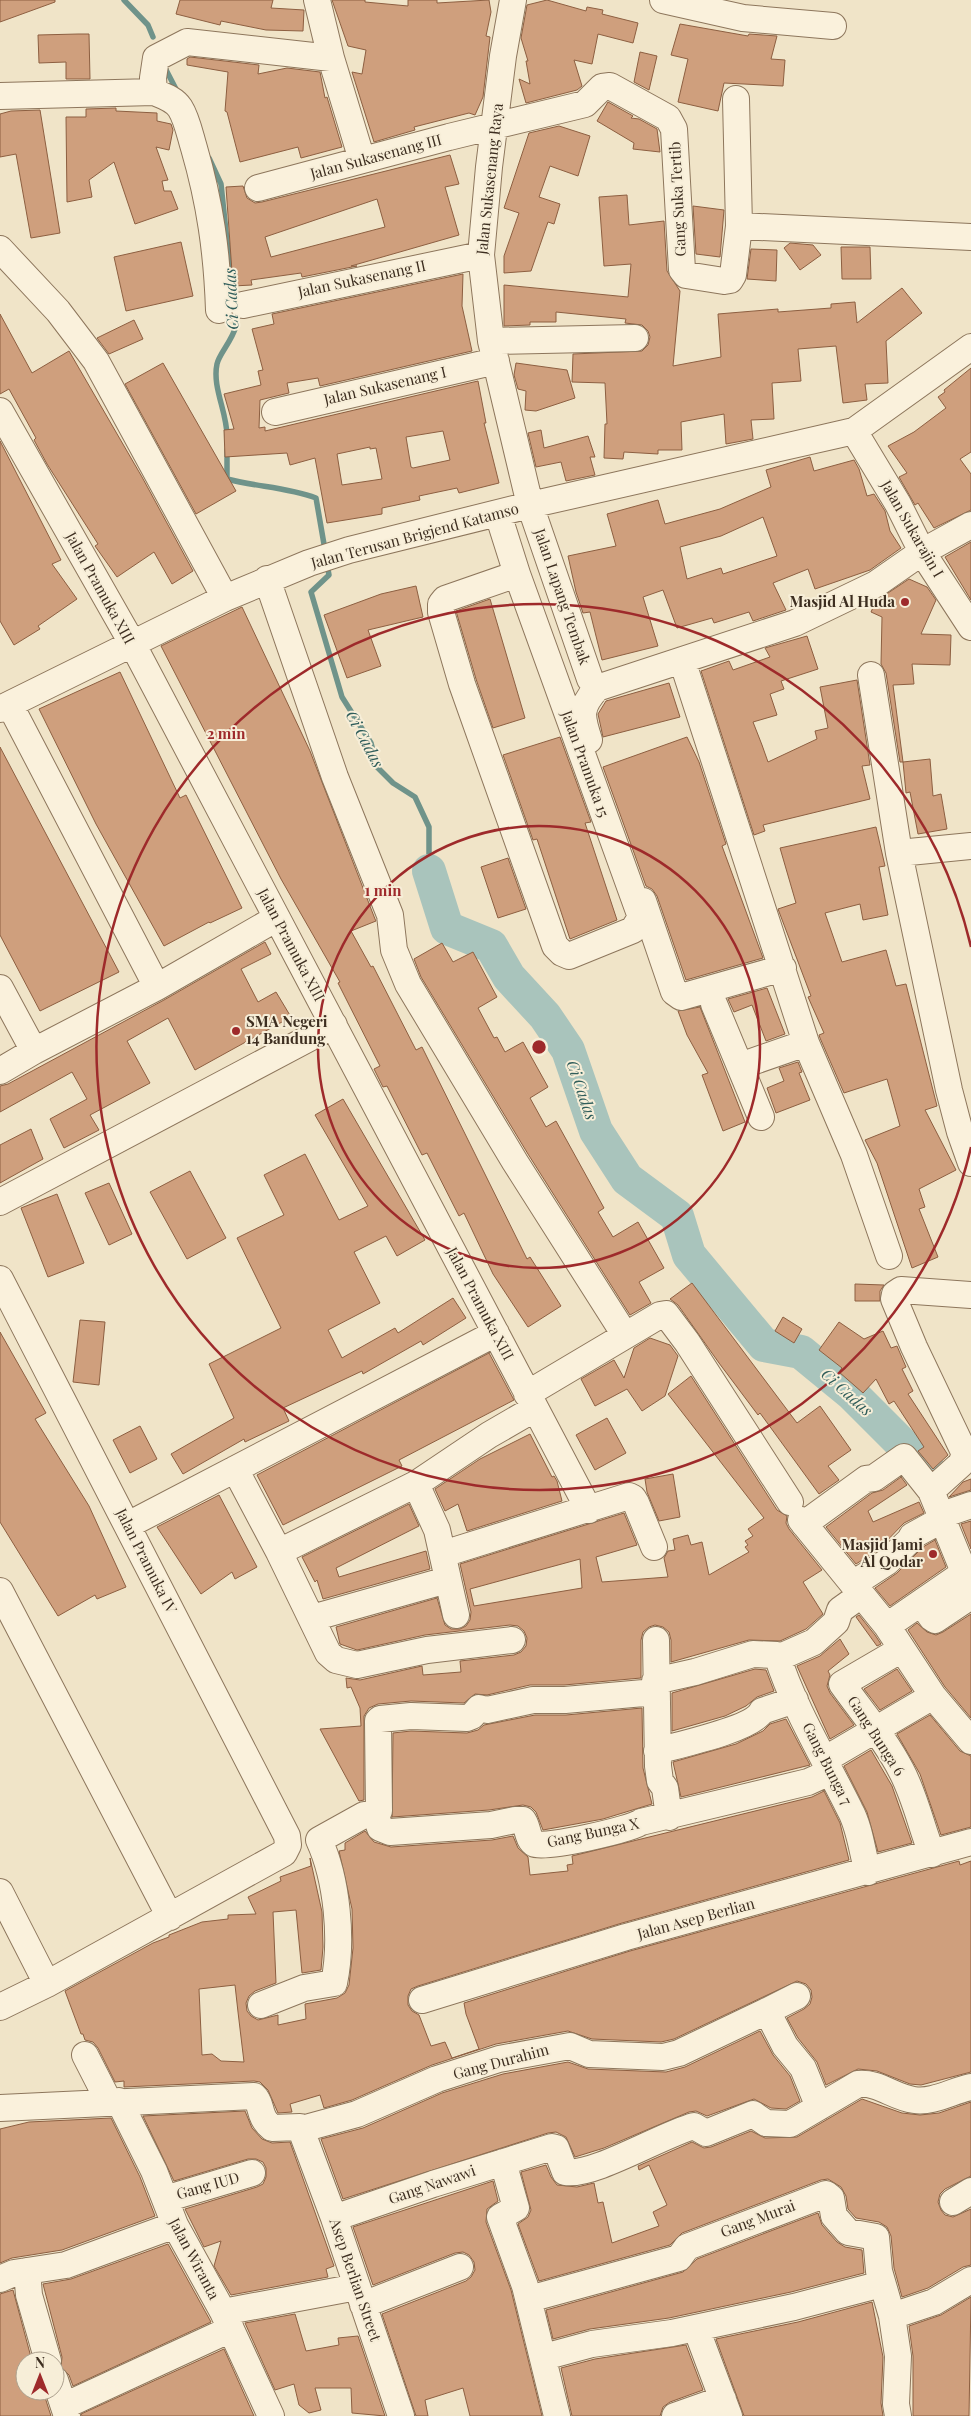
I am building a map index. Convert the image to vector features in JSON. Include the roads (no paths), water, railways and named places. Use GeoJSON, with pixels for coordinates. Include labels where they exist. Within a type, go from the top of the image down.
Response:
{"type":"FeatureCollection","features":[{"type":"Feature","properties":{"kind":"street"},"geometry":{"type":"LineString","coordinates":[[317,0],[362,160]]}},
{"type":"Feature","properties":{"kind":"street","name":"Jalan Sukasenang Raya"},"geometry":{"type":"LineString","coordinates":[[513,0],[503,56],[481,255],[493,351],[530,505]]}},
{"type":"Feature","properties":{"kind":"street"},"geometry":{"type":"LineString","coordinates":[[663,0],[743,18],[833,26]]}},
{"type":"Feature","properties":{"kind":"street"},"geometry":{"type":"LineString","coordinates":[[0,96],[154,92],[153,78],[156,58],[186,42],[332,58]]}},
{"type":"Feature","properties":{"kind":"street","name":"Gang Suka Tertib"},"geometry":{"type":"LineString","coordinates":[[495,126],[585,104],[602,87],[610,86],[668,118],[674,129],[683,273],[724,281],[730,280],[733,275],[739,226],[736,99]]}},
{"type":"Feature","properties":{"kind":"street","name":"Jalan Sukasenang II"},"geometry":{"type":"LineString","coordinates":[[154,92],[170,98],[176,103],[181,109],[188,126],[208,197],[216,257],[231,307],[481,255]]}},
{"type":"Feature","properties":{"kind":"street","name":"Jalan Sukasenang III"},"geometry":{"type":"LineString","coordinates":[[258,188],[495,126]]}},
{"type":"Feature","properties":{"kind":"street"},"geometry":{"type":"LineString","coordinates":[[739,226],[971,237]]}},
{"type":"Feature","properties":{"kind":"street"},"geometry":{"type":"LineString","coordinates":[[0,249],[58,312],[96,361],[225,598]]}},
{"type":"Feature","properties":{"kind":"street","name":"Jalan Sukasenang I"},"geometry":{"type":"LineString","coordinates":[[275,412],[493,351],[635,338]]}},
{"type":"Feature","properties":{"kind":"street"},"geometry":{"type":"LineString","coordinates":[[854,431],[971,347]]}},
{"type":"Feature","properties":{"kind":"street","name":"Jalan Pramuka XIII"},"geometry":{"type":"LineString","coordinates":[[0,411],[132,643],[589,1510]]}},
{"type":"Feature","properties":{"kind":"street","name":"Jalan Terusan Brigjend Katamso"},"geometry":{"type":"LineString","coordinates":[[6,702],[267,579],[342,553],[530,505],[854,431]]}},
{"type":"Feature","properties":{"kind":"street","name":"Jalan Sukarajin I"},"geometry":{"type":"LineString","coordinates":[[854,431],[898,504],[922,552],[971,627]]}},
{"type":"Feature","properties":{"kind":"street","name":"Jalan Lapang Tembak"},"geometry":{"type":"LineString","coordinates":[[530,505],[590,679],[597,688]]}},
{"type":"Feature","properties":{"kind":"street","name":"Jalan Pramuka 15"},"geometry":{"type":"LineString","coordinates":[[498,514],[517,574],[641,917],[632,930],[569,956],[562,953],[555,946],[462,684],[441,604],[444,599],[517,574]]}},
{"type":"Feature","properties":{"kind":"street"},"geometry":{"type":"LineString","coordinates":[[783,968],[681,998],[674,992],[584,724],[583,710],[585,701],[597,688],[796,623],[876,584],[922,552],[971,525]]}},
{"type":"Feature","properties":{"kind":"street"},"geometry":{"type":"LineString","coordinates":[[267,579],[335,777],[390,915],[394,950],[408,984],[516,1162],[626,1336]]}},
{"type":"Feature","properties":{"kind":"street"},"geometry":{"type":"LineString","coordinates":[[682,660],[806,1043],[857,1163],[889,1256]]}},
{"type":"Feature","properties":{"kind":"street"},"geometry":{"type":"LineString","coordinates":[[871,675],[899,853],[949,1090],[960,1132],[971,1163]]}},
{"type":"Feature","properties":{"kind":"street"},"geometry":{"type":"LineString","coordinates":[[6,702],[157,987]]}},
{"type":"Feature","properties":{"kind":"street"},"geometry":{"type":"LineString","coordinates":[[899,853],[971,846]]}},
{"type":"Feature","properties":{"kind":"street"},"geometry":{"type":"LineString","coordinates":[[0,1071],[34,1051],[157,987],[277,918]]}},
{"type":"Feature","properties":{"kind":"street"},"geometry":{"type":"LineString","coordinates":[[0,988],[34,1051]]}},
{"type":"Feature","properties":{"kind":"street"},"geometry":{"type":"LineString","coordinates":[[714,1004],[761,1117]]}},
{"type":"Feature","properties":{"kind":"street"},"geometry":{"type":"LineString","coordinates":[[0,1202],[334,1025]]}},
{"type":"Feature","properties":{"kind":"street"},"geometry":{"type":"LineString","coordinates":[[740,1066],[806,1043]]}},
{"type":"Feature","properties":{"kind":"street","name":"Jalan Pramuka IV"},"geometry":{"type":"LineString","coordinates":[[0,1279],[287,1836],[288,1845],[284,1853],[170,1917]]}},
{"type":"Feature","properties":{"kind":"street"},"geometry":{"type":"LineString","coordinates":[[938,1485],[961,1464],[965,1454],[914,1347],[894,1299],[895,1294],[901,1290],[971,1295]]}},
{"type":"Feature","properties":{"kind":"street"},"geometry":{"type":"LineString","coordinates":[[279,1552],[416,1484],[489,1435],[531,1401],[626,1336],[660,1315],[669,1317],[799,1515],[887,1626],[933,1696],[971,1741]]}},
{"type":"Feature","properties":{"kind":"street"},"geometry":{"type":"LineString","coordinates":[[128,1525],[496,1333]]}},
{"type":"Feature","properties":{"kind":"street"},"geometry":{"type":"LineString","coordinates":[[799,1515],[866,1479],[874,1478],[904,1457],[938,1485],[942,1517],[969,1582],[921,1603],[887,1626]]}},
{"type":"Feature","properties":{"kind":"street"},"geometry":{"type":"LineString","coordinates":[[235,1470],[279,1552],[328,1653],[336,1660],[356,1665],[427,1650],[512,1640]]}},
{"type":"Feature","properties":{"kind":"street"},"geometry":{"type":"LineString","coordinates":[[416,1484],[437,1530],[456,1615]]}},
{"type":"Feature","properties":{"kind":"street"},"geometry":{"type":"LineString","coordinates":[[443,1554],[589,1510],[628,1496],[634,1498],[654,1546]]}},
{"type":"Feature","properties":{"kind":"street"},"geometry":{"type":"LineString","coordinates":[[262,2005],[304,1988],[334,1983],[338,1956],[333,1892],[326,1852],[319,1840],[364,1815],[376,1816],[379,1811],[378,1722],[380,1719],[411,1716],[466,1718],[472,1716],[479,1708],[487,1710],[528,1701],[565,1700],[655,1687],[753,1654],[773,1654],[777,1655],[778,1659],[814,1642],[836,1622],[840,1610],[857,1590],[912,1536],[942,1517],[971,1505]]}},
{"type":"Feature","properties":{"kind":"street"},"geometry":{"type":"LineString","coordinates":[[312,1618],[447,1580]]}},
{"type":"Feature","properties":{"kind":"street"},"geometry":{"type":"LineString","coordinates":[[0,1591],[170,1917],[47,1984],[0,2007]]}},
{"type":"Feature","properties":{"kind":"street"},"geometry":{"type":"LineString","coordinates":[[656,1640],[657,1751],[660,1781],[665,1788],[669,1817]]}},
{"type":"Feature","properties":{"kind":"street","name":"Gang Bunga 6"},"geometry":{"type":"LineString","coordinates":[[902,1649],[842,1684],[876,1729],[902,1771],[911,1791],[932,1854]]}},
{"type":"Feature","properties":{"kind":"street","name":"Gang Bunga 7"},"geometry":{"type":"LineString","coordinates":[[778,1659],[795,1700],[851,1811],[868,1872]]}},
{"type":"Feature","properties":{"kind":"street","name":"Gang Bunga X"},"geometry":{"type":"LineString","coordinates":[[376,1816],[380,1828],[390,1832],[491,1825],[523,1820],[532,1841],[538,1845],[564,1842],[808,1782],[876,1729],[933,1696]]}},
{"type":"Feature","properties":{"kind":"street"},"geometry":{"type":"LineString","coordinates":[[657,1751],[733,1728],[759,1717],[762,1711],[795,1700]]}},
{"type":"Feature","properties":{"kind":"street","name":"Jalan Asep Berlian"},"geometry":{"type":"LineString","coordinates":[[422,2000],[626,1937],[868,1872],[971,1842]]}},
{"type":"Feature","properties":{"kind":"street"},"geometry":{"type":"LineString","coordinates":[[0,1892],[47,1984]]}},
{"type":"Feature","properties":{"kind":"street","name":"Gang Durahim"},"geometry":{"type":"LineString","coordinates":[[114,2102],[254,2096],[257,2099],[262,2120],[272,2128],[299,2126],[305,2137],[437,2079],[499,2059],[570,2046],[589,2054],[663,2057],[679,2053],[797,1996]]}},
{"type":"Feature","properties":{"kind":"street"},"geometry":{"type":"LineString","coordinates":[[767,2012],[785,2046],[803,2068],[819,2107],[858,2084],[869,2083],[903,2097],[916,2100],[928,2100],[971,2087]]}},
{"type":"Feature","properties":{"kind":"street","name":"Jalan Wiranta"},"geometry":{"type":"LineString","coordinates":[[85,2056],[154,2171],[175,2225],[227,2321],[271,2416]]}},
{"type":"Feature","properties":{"kind":"street"},"geometry":{"type":"LineString","coordinates":[[0,2108],[114,2102]]}},
{"type":"Feature","properties":{"kind":"street","name":"Gang Nawawi"},"geometry":{"type":"LineString","coordinates":[[334,2218],[530,2153],[556,2148],[562,2168],[565,2172],[573,2174],[587,2171],[684,2129],[697,2127],[703,2133],[706,2133],[753,2114],[766,2123],[790,2124],[819,2107]]}},
{"type":"Feature","properties":{"kind":"street","name":"Asep Berlian Street"},"geometry":{"type":"LineString","coordinates":[[305,2137],[401,2416]]}},
{"type":"Feature","properties":{"kind":"street"},"geometry":{"type":"LineString","coordinates":[[503,2162],[516,2208],[500,2217],[529,2299],[557,2416]]}},
{"type":"Feature","properties":{"kind":"street","name":"Gang IUD"},"geometry":{"type":"LineString","coordinates":[[164,2199],[252,2173]]}},
{"type":"Feature","properties":{"kind":"street","name":"Gang Murai"},"geometry":{"type":"LineString","coordinates":[[529,2299],[679,2258],[687,2247],[826,2194],[831,2198],[834,2216],[848,2232],[876,2238],[879,2271],[893,2325]]}},
{"type":"Feature","properties":{"kind":"street"},"geometry":{"type":"LineString","coordinates":[[0,2279],[27,2271],[66,2265],[175,2225]]}},
{"type":"Feature","properties":{"kind":"street"},"geometry":{"type":"LineString","coordinates":[[66,2411],[227,2321],[360,2296],[460,2268]]}},
{"type":"Feature","properties":{"kind":"street"},"geometry":{"type":"LineString","coordinates":[[27,2271],[29,2295],[45,2351]]}},
{"type":"Feature","properties":{"kind":"street"},"geometry":{"type":"LineString","coordinates":[[898,2416],[896,2404],[898,2356],[893,2325],[971,2280]]}},
{"type":"Feature","properties":{"kind":"street"},"geometry":{"type":"LineString","coordinates":[[544,2357],[592,2344],[696,2328],[794,2307],[878,2285]]}},
{"type":"Feature","properties":{"kind":"street"},"geometry":{"type":"LineString","coordinates":[[675,2416],[726,2407],[696,2328]]}},
{"type":"Feature","properties":{"kind":"waterway","name":"Ci Cadas"},"geometry":{"type":"LineString","coordinates":[[124,0],[148,25],[153,37]]}},
{"type":"Feature","properties":{"kind":"waterway","name":"Ci Cadas"},"geometry":{"type":"LineString","coordinates":[[164,66],[178,93]]}},
{"type":"Feature","properties":{"kind":"waterway","name":"Ci Cadas"},"geometry":{"type":"LineString","coordinates":[[209,158],[221,184],[236,326],[232,337],[218,360],[216,373],[216,382],[225,418],[227,436]]}},
{"type":"Feature","properties":{"kind":"waterway","name":"Ci Cadas"},"geometry":{"type":"LineString","coordinates":[[227,450],[227,479],[305,494],[316,498],[325,550]]}},
{"type":"Feature","properties":{"kind":"waterway","name":"Ci Cadas"},"geometry":{"type":"LineString","coordinates":[[327,564],[329,575],[311,592],[342,697],[371,743],[377,767],[393,783],[415,797],[429,827],[429,871]]}},
{"type":"Feature","properties":{"kind":"waterway","name":"Ci Cadas"},"geometry":{"type":"LineString","coordinates":[[429,871],[447,928],[491,946],[509,977],[545,1016],[568,1050],[596,1131],[627,1179],[677,1216],[689,1255],[764,1345],[801,1352],[851,1393],[934,1476]]}},
{"type":"Feature","properties":{"kind":"place","name":"Masjid Al Huda"},"geometry":{"type":"Point","coordinates":[905,602]}},
{"type":"Feature","properties":{"kind":"place","name":"SMA Negeri 14 Bandung"},"geometry":{"type":"Point","coordinates":[236,1031]}},
{"type":"Feature","properties":{"kind":"place","name":"Masjid Jami Al Qodar"},"geometry":{"type":"Point","coordinates":[933,1554]}}]}
